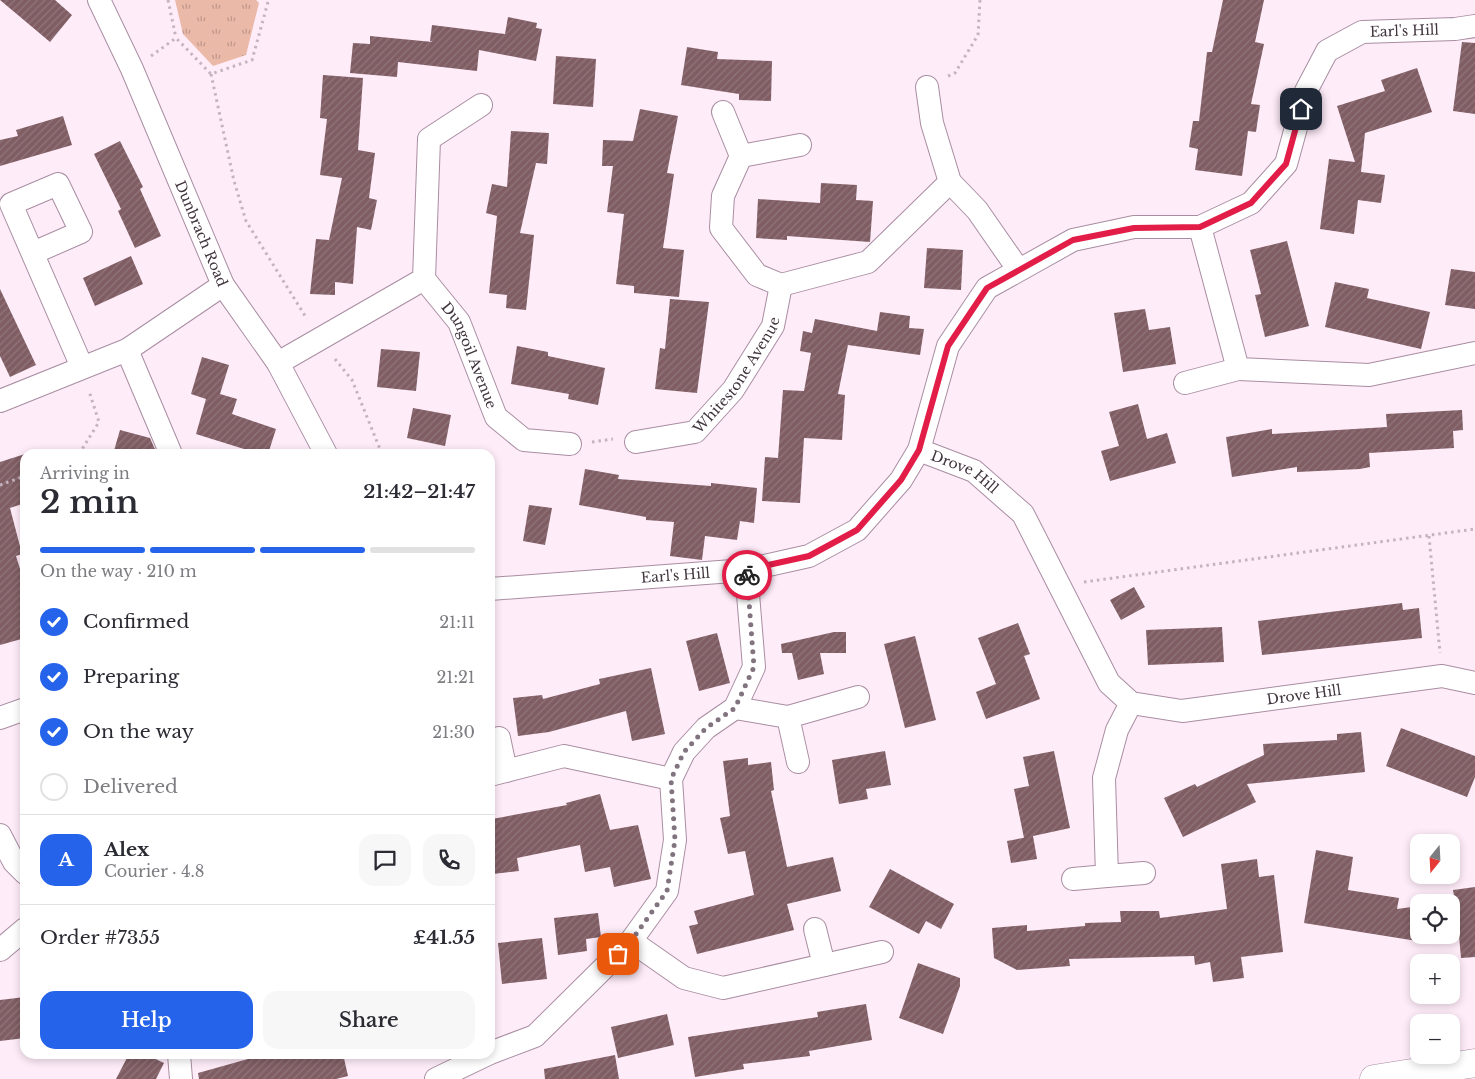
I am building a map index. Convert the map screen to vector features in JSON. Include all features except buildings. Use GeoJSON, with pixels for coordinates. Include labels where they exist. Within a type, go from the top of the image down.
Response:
{"type":"FeatureCollection","features":[{"type":"Feature","properties":{"kind":"street","name":"Dunbrach Road"},"geometry":{"type":"LineString","coordinates":[[99,0],[132,69],[223,285],[278,363],[323,449]]}},
{"type":"Feature","properties":{"kind":"street","name":"Earl's Hill"},"geometry":{"type":"LineString","coordinates":[[495,589],[746,570],[809,556],[857,530],[901,480],[919,450],[948,346],[987,288],[1073,240],[1134,228],[1200,227],[1251,203],[1286,164],[1306,91],[1327,51],[1362,32],[1456,29],[1475,26]]}},
{"type":"Feature","properties":{"kind":"street"},"geometry":{"type":"LineString","coordinates":[[927,87],[932,123],[950,182],[977,210],[1018,269]]}},
{"type":"Feature","properties":{"kind":"street"},"geometry":{"type":"LineString","coordinates":[[278,363],[424,280],[429,139],[481,105]]}},
{"type":"Feature","properties":{"kind":"street"},"geometry":{"type":"LineString","coordinates":[[723,112],[741,156],[723,196],[721,228],[757,275],[781,285],[868,262],[950,182]]}},
{"type":"Feature","properties":{"kind":"street"},"geometry":{"type":"LineString","coordinates":[[741,156],[800,145]]}},
{"type":"Feature","properties":{"kind":"street"},"geometry":{"type":"LineString","coordinates":[[1200,227],[1238,369]]}},
{"type":"Feature","properties":{"kind":"street"},"geometry":{"type":"LineString","coordinates":[[34,254],[82,367]]}},
{"type":"Feature","properties":{"kind":"street","name":"Dungoil Avenue"},"geometry":{"type":"LineString","coordinates":[[424,280],[459,322],[496,417],[524,440],[570,444]]}},
{"type":"Feature","properties":{"kind":"street"},"geometry":{"type":"LineString","coordinates":[[0,401],[126,350],[223,285]]}},
{"type":"Feature","properties":{"kind":"street","name":"Whitestone Avenue"},"geometry":{"type":"LineString","coordinates":[[636,442],[695,432],[733,390],[773,326],[781,285]]}},
{"type":"Feature","properties":{"kind":"street"},"geometry":{"type":"LineString","coordinates":[[126,350],[169,449]]}},
{"type":"Feature","properties":{"kind":"street"},"geometry":{"type":"LineString","coordinates":[[1186,383],[1238,369],[1369,375],[1475,352]]}},
{"type":"Feature","properties":{"kind":"street","name":"Drove Hill"},"geometry":{"type":"LineString","coordinates":[[919,450],[974,471],[1023,514],[1109,683],[1131,703],[1182,711],[1442,676],[1475,683]]}},
{"type":"Feature","properties":{"kind":"street"},"geometry":{"type":"LineString","coordinates":[[495,1051],[535,1036],[631,941],[667,891],[675,840],[671,779],[684,752],[706,728],[735,708],[754,667],[746,570]]}},
{"type":"Feature","properties":{"kind":"street"},"geometry":{"type":"LineString","coordinates":[[735,708],[788,717],[858,697]]}},
{"type":"Feature","properties":{"kind":"street"},"geometry":{"type":"LineString","coordinates":[[1106,876],[1104,778],[1117,730],[1131,703]]}},
{"type":"Feature","properties":{"kind":"street"},"geometry":{"type":"LineString","coordinates":[[0,718],[20,712]]}},
{"type":"Feature","properties":{"kind":"street"},"geometry":{"type":"LineString","coordinates":[[788,717],[798,762]]}},
{"type":"Feature","properties":{"kind":"street"},"geometry":{"type":"LineString","coordinates":[[499,738],[498,773],[564,756],[671,779]]}},
{"type":"Feature","properties":{"kind":"street"},"geometry":{"type":"LineString","coordinates":[[0,835],[14,862],[20,868]]}},
{"type":"Feature","properties":{"kind":"street"},"geometry":{"type":"LineString","coordinates":[[1073,879],[1144,873]]}},
{"type":"Feature","properties":{"kind":"street"},"geometry":{"type":"LineString","coordinates":[[816,929],[824,965]]}},
{"type":"Feature","properties":{"kind":"street"},"geometry":{"type":"LineString","coordinates":[[0,950],[20,933]]}},
{"type":"Feature","properties":{"kind":"street"},"geometry":{"type":"LineString","coordinates":[[631,941],[684,978],[723,988],[882,952]]}},
{"type":"Feature","properties":{"kind":"street"},"geometry":{"type":"LineString","coordinates":[[179,1059],[181,1079]]}},
{"type":"Feature","properties":{"kind":"street"},"geometry":{"type":"LineString","coordinates":[[436,1079],[477,1059]]}},
{"type":"Feature","properties":{"kind":"street"},"geometry":{"type":"LineString","coordinates":[[1374,1079],[1475,1063]]}},
{"type":"Feature","properties":{"kind":"path"},"geometry":{"type":"LineString","coordinates":[[168,0],[176,38],[212,74],[234,182],[246,221],[320,339],[352,380],[380,449]]}},
{"type":"Feature","properties":{"kind":"path"},"geometry":{"type":"LineString","coordinates":[[927,87],[956,72],[974,43],[978,35],[980,0]]}},
{"type":"Feature","properties":{"kind":"path"},"geometry":{"type":"LineString","coordinates":[[212,74],[252,60],[268,1]]}},
{"type":"Feature","properties":{"kind":"path"},"geometry":{"type":"LineString","coordinates":[[132,69],[176,38]]}},
{"type":"Feature","properties":{"kind":"path"},"geometry":{"type":"LineString","coordinates":[[82,367],[99,422],[82,449]]}},
{"type":"Feature","properties":{"kind":"path"},"geometry":{"type":"LineString","coordinates":[[570,444],[620,438],[636,442]]}},
{"type":"Feature","properties":{"kind":"path"},"geometry":{"type":"LineString","coordinates":[[0,484],[20,478]]}},
{"type":"Feature","properties":{"kind":"path"},"geometry":{"type":"LineString","coordinates":[[1058,586],[1475,529]]}},
{"type":"Feature","properties":{"kind":"path"},"geometry":{"type":"LineString","coordinates":[[1429,536],[1442,676]]}},
{"type":"Feature","properties":{"kind":"green space"},"geometry":{"type":"Polygon","coordinates":[[[175,0],[256,0],[259,3],[246,55],[213,66],[183,34],[175,0]]]}},
{"type":"Feature","properties":{"kind":"way so far"},"geometry":{"type":"LineString","coordinates":[[618,954],[631,941],[667,891],[675,840],[671,779],[684,752],[706,728],[735,708],[754,667],[747,575]]}},
{"type":"Feature","properties":{"kind":"route"},"geometry":{"type":"LineString","coordinates":[[747,575],[746,570],[809,556],[857,530],[901,480],[919,450],[948,346],[987,288],[1073,240],[1134,228],[1200,227],[1251,203],[1286,164],[1301,109]]}}]}
